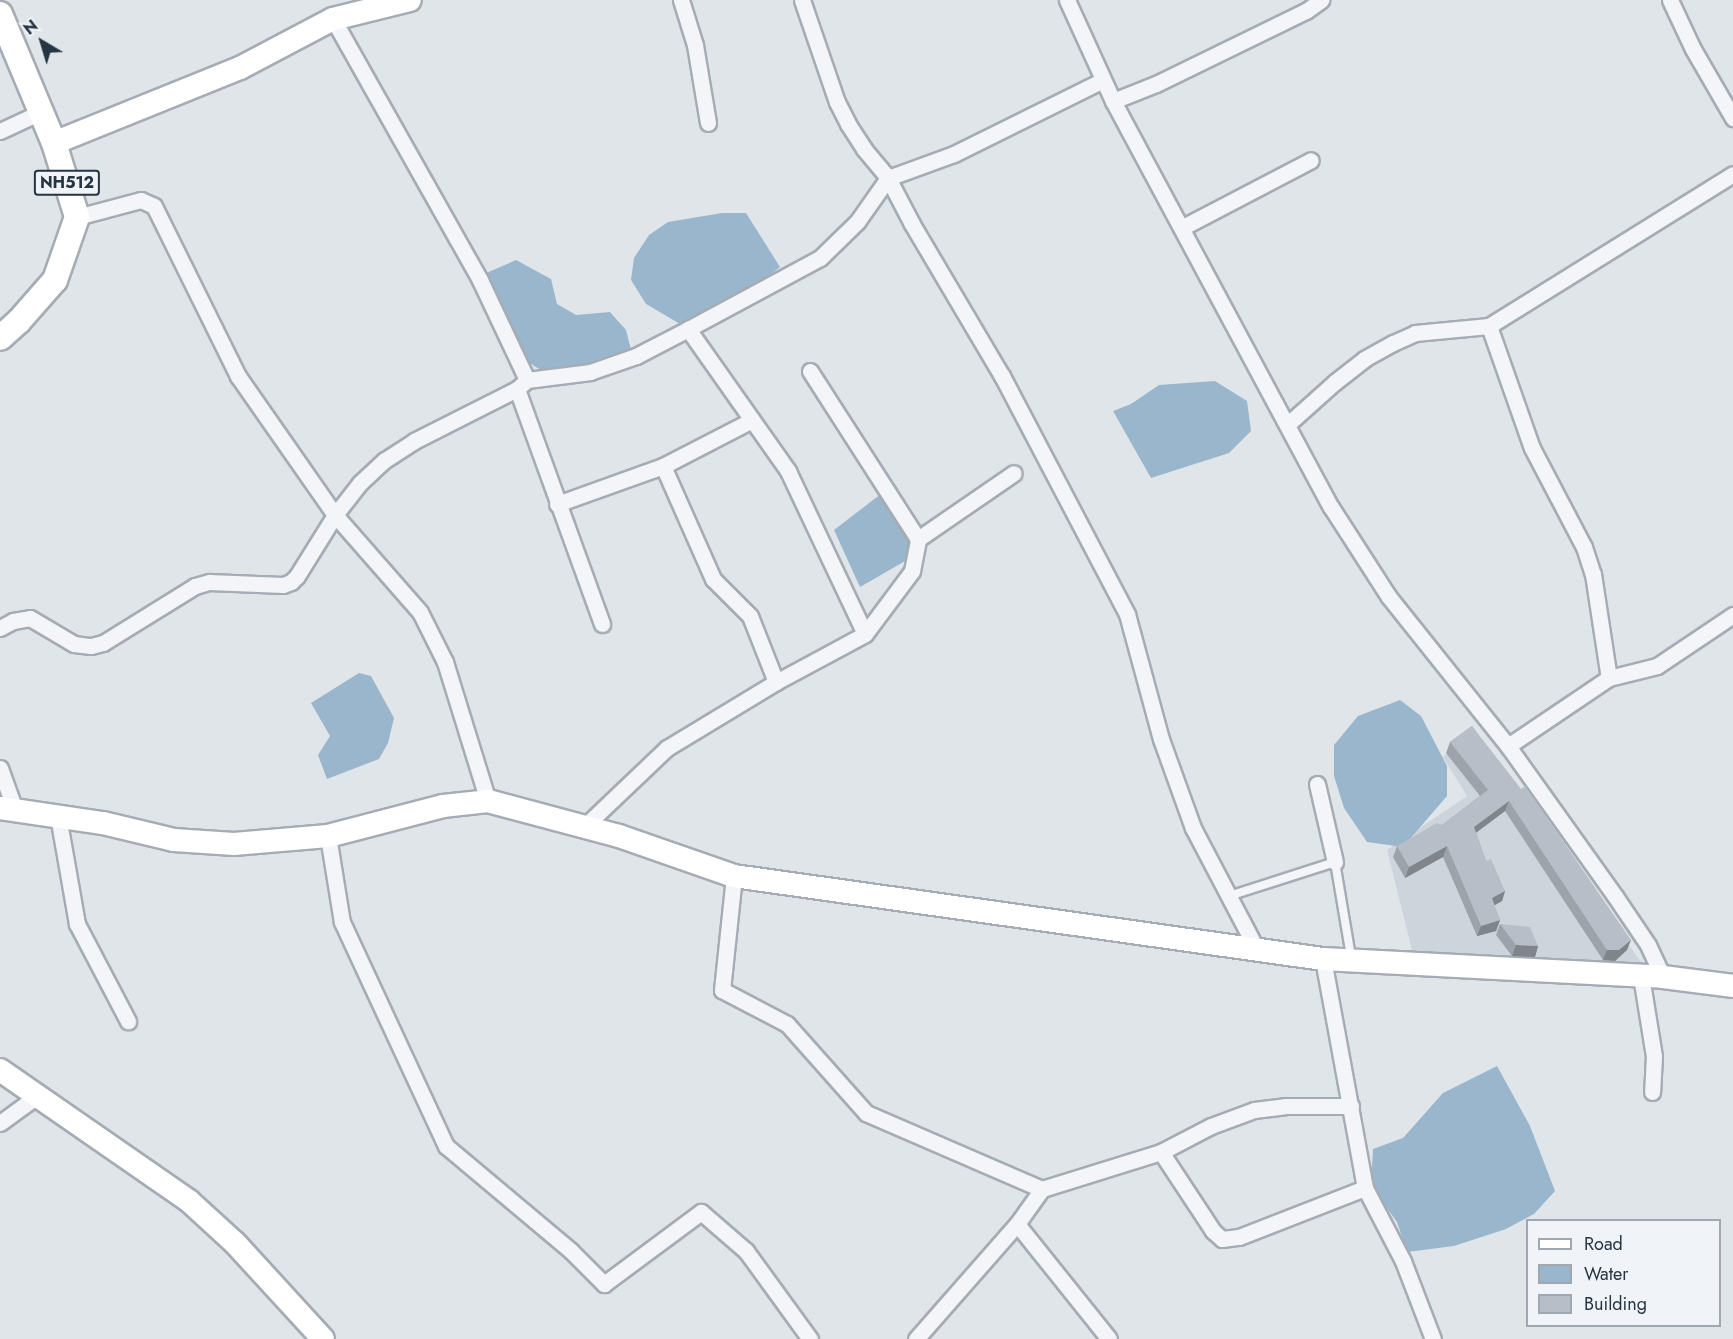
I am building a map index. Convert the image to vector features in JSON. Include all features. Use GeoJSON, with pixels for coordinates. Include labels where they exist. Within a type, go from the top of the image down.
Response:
{"type":"FeatureCollection","features":[{"type":"Feature","properties":{"kind":"main road","name":"NH512"},"geometry":{"type":"LineString","coordinates":[[0,14],[54,143],[77,217],[55,280],[19,321],[0,338]]}},
{"type":"Feature","properties":{"kind":"street"},"geometry":{"type":"LineString","coordinates":[[54,143],[240,68],[333,19],[410,0]]}},
{"type":"Feature","properties":{"kind":"street"},"geometry":{"type":"LineString","coordinates":[[681,0],[695,45],[708,123]]}},
{"type":"Feature","properties":{"kind":"street"},"geometry":{"type":"LineString","coordinates":[[802,0],[837,102],[864,149],[888,178],[912,224],[1002,376],[1127,614],[1161,739],[1193,828],[1257,950]]}},
{"type":"Feature","properties":{"kind":"street"},"geometry":{"type":"LineString","coordinates":[[1067,0],[1113,101],[1183,227],[1331,507],[1389,597],[1508,746],[1616,896],[1648,945],[1652,977],[1654,1056],[1652,1092]]}},
{"type":"Feature","properties":{"kind":"street"},"geometry":{"type":"LineString","coordinates":[[1113,101],[1156,84],[1306,11],[1321,0]]}},
{"type":"Feature","properties":{"kind":"street"},"geometry":{"type":"LineString","coordinates":[[1670,0],[1693,49],[1733,118]]}},
{"type":"Feature","properties":{"kind":"street"},"geometry":{"type":"LineString","coordinates":[[333,19],[480,280],[522,385],[558,504],[602,624]]}},
{"type":"Feature","properties":{"kind":"street"},"geometry":{"type":"LineString","coordinates":[[0,628],[13,621],[30,618],[74,644],[91,646],[103,643],[195,586],[209,582],[283,585],[297,576],[335,515],[360,483],[385,460],[414,441],[522,385],[590,372],[636,356],[688,329],[820,258],[857,222],[888,178],[954,154],[1103,80]]}},
{"type":"Feature","properties":{"kind":"street"},"geometry":{"type":"LineString","coordinates":[[0,131],[41,112]]}},
{"type":"Feature","properties":{"kind":"street"},"geometry":{"type":"LineString","coordinates":[[1183,227],[1311,160]]}},
{"type":"Feature","properties":{"kind":"street"},"geometry":{"type":"LineString","coordinates":[[1288,424],[1364,359],[1415,333],[1489,326],[1733,174]]}},
{"type":"Feature","properties":{"kind":"street"},"geometry":{"type":"LineString","coordinates":[[77,217],[141,200],[154,207],[238,376],[335,515],[420,612],[445,662],[488,801]]}},
{"type":"Feature","properties":{"kind":"street"},"geometry":{"type":"LineString","coordinates":[[1489,326],[1532,448],[1584,547],[1593,574],[1609,678]]}},
{"type":"Feature","properties":{"kind":"street"},"geometry":{"type":"LineString","coordinates":[[688,329],[788,471],[865,634]]}},
{"type":"Feature","properties":{"kind":"street"},"geometry":{"type":"LineString","coordinates":[[585,826],[667,748],[776,681],[865,634],[912,571],[918,539],[810,371]]}},
{"type":"Feature","properties":{"kind":"street"},"geometry":{"type":"LineString","coordinates":[[558,504],[663,466],[752,420]]}},
{"type":"Feature","properties":{"kind":"street"},"geometry":{"type":"LineString","coordinates":[[663,466],[713,579],[750,616],[776,681]]}},
{"type":"Feature","properties":{"kind":"street"},"geometry":{"type":"LineString","coordinates":[[918,539],[1014,473]]}},
{"type":"Feature","properties":{"kind":"street"},"geometry":{"type":"LineString","coordinates":[[1508,746],[1609,678],[1657,666],[1733,615]]}},
{"type":"Feature","properties":{"kind":"street"},"geometry":{"type":"LineString","coordinates":[[0,768],[8,809],[104,823],[174,840],[234,844],[328,836],[442,806],[488,801],[585,826],[734,876],[1323,959],[1652,977],[1733,986]]}},
{"type":"Feature","properties":{"kind":"street"},"geometry":{"type":"LineString","coordinates":[[1317,784],[1335,862]]}},
{"type":"Feature","properties":{"kind":"street"},"geometry":{"type":"LineString","coordinates":[[58,816],[77,924],[128,1021]]}},
{"type":"Feature","properties":{"kind":"street"},"geometry":{"type":"LineString","coordinates":[[328,836],[342,922],[446,1146],[571,1251],[604,1284],[701,1212],[746,1251],[810,1339]]}},
{"type":"Feature","properties":{"kind":"street"},"geometry":{"type":"LineString","coordinates":[[734,876],[722,990],[787,1024],[866,1113],[1042,1189]]}},
{"type":"Feature","properties":{"kind":"street"},"geometry":{"type":"LineString","coordinates":[[1323,959],[1365,1188],[1393,1239],[1433,1339]]}},
{"type":"Feature","properties":{"kind":"street"},"geometry":{"type":"LineString","coordinates":[[0,1070],[189,1201],[236,1243],[323,1339]]}},
{"type":"Feature","properties":{"kind":"street"},"geometry":{"type":"LineString","coordinates":[[0,1123],[36,1096]]}},
{"type":"Feature","properties":{"kind":"street"},"geometry":{"type":"LineString","coordinates":[[916,1339],[1017,1224],[1042,1189],[1161,1152],[1211,1126],[1254,1110],[1285,1106],[1351,1106]]}},
{"type":"Feature","properties":{"kind":"street"},"geometry":{"type":"LineString","coordinates":[[1161,1152],[1213,1231],[1222,1239],[1239,1237],[1365,1188]]}},
{"type":"Feature","properties":{"kind":"street"},"geometry":{"type":"LineString","coordinates":[[1017,1224],[1109,1339]]}},
{"type":"Feature","properties":{"kind":"lane"},"geometry":{"type":"LineString","coordinates":[[1228,896],[1335,862],[1352,961]]}},
{"type":"Feature","properties":{"kind":"shaded area"},"geometry":{"type":"Polygon","coordinates":[[[1472,732],[1645,967],[1414,958],[1387,850],[1467,796],[1443,757],[1472,732]]]}},
{"type":"Feature","properties":{"kind":"water"},"geometry":{"type":"Polygon","coordinates":[[[722,213],[746,213],[780,267],[755,286],[687,328],[646,304],[631,280],[634,258],[649,235],[668,222],[722,213]]]}},
{"type":"Feature","properties":{"kind":"water"},"geometry":{"type":"Polygon","coordinates":[[[516,260],[551,279],[557,304],[576,315],[610,312],[626,330],[632,354],[571,371],[544,372],[528,362],[484,274],[516,260]]]}},
{"type":"Feature","properties":{"kind":"water"},"geometry":{"type":"Polygon","coordinates":[[[1215,381],[1247,401],[1251,431],[1229,453],[1151,478],[1113,411],[1131,404],[1159,385],[1215,381]]]}},
{"type":"Feature","properties":{"kind":"water"},"geometry":{"type":"Polygon","coordinates":[[[890,487],[919,553],[860,587],[834,530],[890,487]]]}},
{"type":"Feature","properties":{"kind":"water"},"geometry":{"type":"Polygon","coordinates":[[[359,673],[371,676],[394,718],[388,743],[379,759],[327,779],[318,755],[330,736],[311,703],[359,673]]]}},
{"type":"Feature","properties":{"kind":"water"},"geometry":{"type":"Polygon","coordinates":[[[1400,700],[1421,716],[1447,766],[1447,796],[1403,847],[1367,842],[1344,808],[1334,776],[1334,745],[1358,716],[1400,700]]]}},
{"type":"Feature","properties":{"kind":"water"},"geometry":{"type":"Polygon","coordinates":[[[1497,1066],[1530,1126],[1555,1191],[1534,1214],[1506,1229],[1454,1246],[1407,1252],[1397,1222],[1371,1186],[1373,1149],[1403,1138],[1443,1093],[1497,1066]]]}},
{"type":"Feature","properties":{"kind":"building"},"geometry":{"type":"Polygon","coordinates":[[[1472,726],[1521,789],[1525,786],[1631,940],[1619,950],[1607,950],[1509,801],[1474,827],[1486,861],[1491,859],[1505,891],[1492,898],[1500,920],[1481,926],[1447,846],[1409,867],[1397,846],[1437,823],[1442,825],[1488,790],[1450,742],[1472,726]]]}},
{"type":"Feature","properties":{"kind":"building"},"geometry":{"type":"Polygon","coordinates":[[[1500,924],[1530,927],[1538,946],[1516,945],[1500,924]]]}}]}
